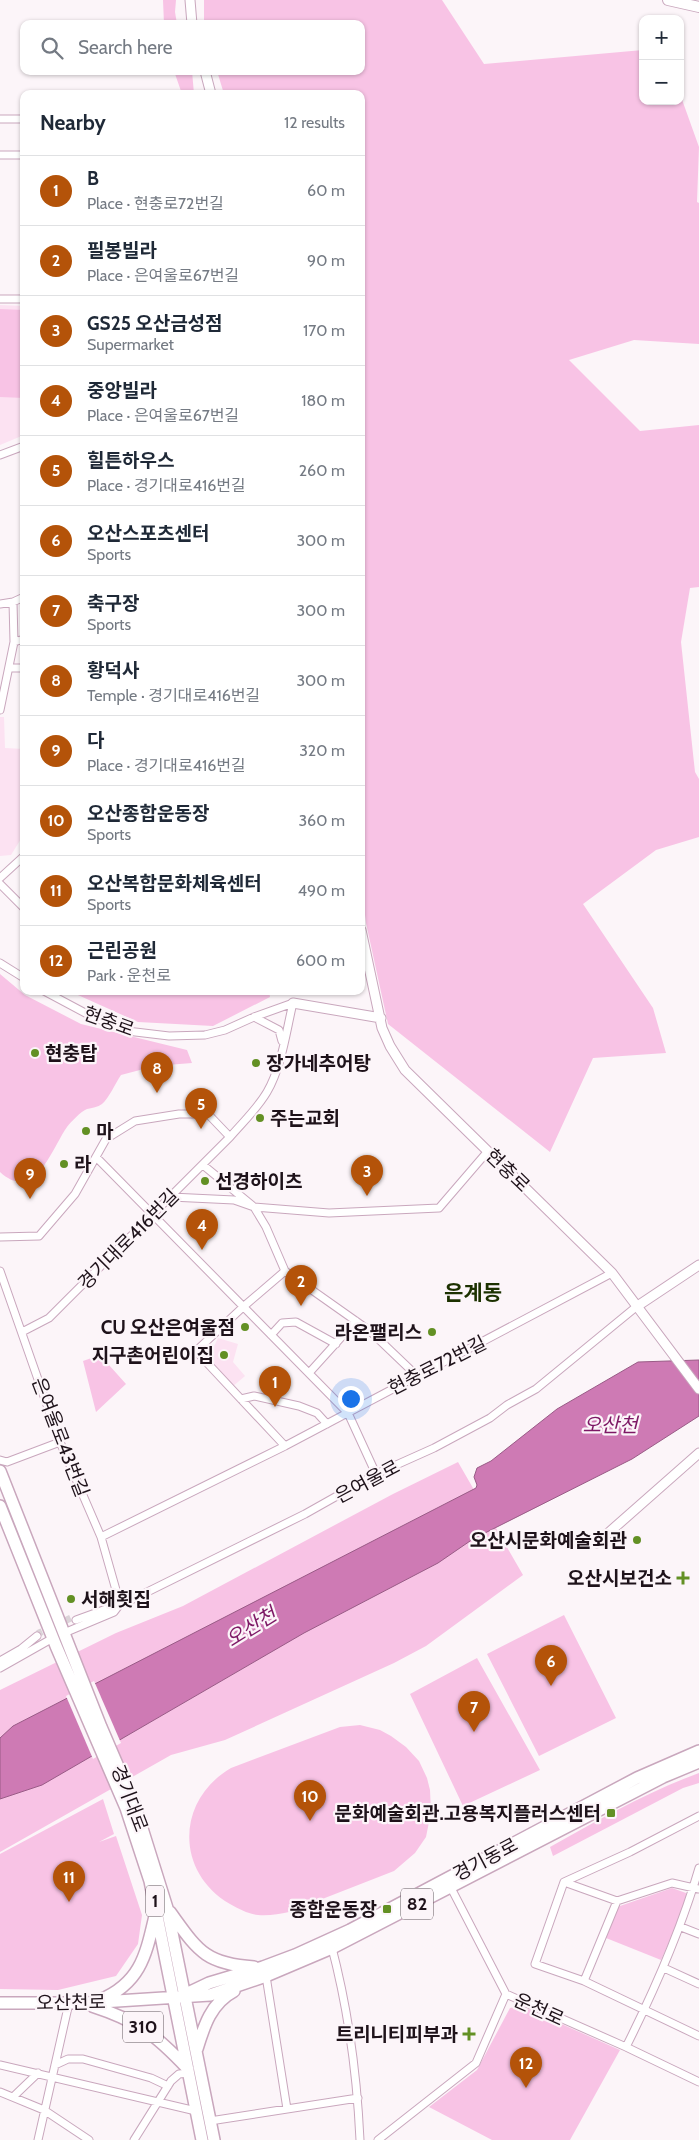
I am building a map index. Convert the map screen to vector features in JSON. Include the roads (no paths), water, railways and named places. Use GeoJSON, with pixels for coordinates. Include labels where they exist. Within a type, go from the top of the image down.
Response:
{"type":"FeatureCollection","features":[{"type":"Feature","properties":{"kind":"main road"},"geometry":{"type":"LineString","coordinates":[[668,0],[699,7]]}},
{"type":"Feature","properties":{"kind":"main road","name":"경기대로"},"geometry":{"type":"LineString","coordinates":[[0,1470],[60,1640]]}},
{"type":"Feature","properties":{"kind":"main road","name":"경기대로"},"geometry":{"type":"LineString","coordinates":[[1,1512],[60,1640],[130,1807],[150,1881],[162,1909],[185,1995],[214,2140]]}},
{"type":"Feature","properties":{"kind":"main road","name":"경기동로"},"geometry":{"type":"LineString","coordinates":[[449,1883],[638,1778],[699,1751]]}},
{"type":"Feature","properties":{"kind":"main road","name":"경기동로"},"geometry":{"type":"LineString","coordinates":[[173,1998],[185,1995],[209,1983],[264,1972],[331,1944],[449,1883],[648,1785],[699,1762]]}},
{"type":"Feature","properties":{"kind":"main road"},"geometry":{"type":"LineString","coordinates":[[162,1909],[205,1955],[234,1966],[264,1972]]}},
{"type":"Feature","properties":{"kind":"main road"},"geometry":{"type":"LineString","coordinates":[[86,2003],[102,2000],[118,1990],[134,1975],[145,1959],[162,1909]]}},
{"type":"Feature","properties":{"kind":"main road","name":"경기대로"},"geometry":{"type":"LineString","coordinates":[[162,1909],[173,1998],[202,2140]]}},
{"type":"Feature","properties":{"kind":"main road"},"geometry":{"type":"LineString","coordinates":[[197,2051],[204,2026],[215,2006],[231,1993],[264,1972]]}},
{"type":"Feature","properties":{"kind":"main road","name":"오산천로"},"geometry":{"type":"LineString","coordinates":[[0,2003],[69,2004],[173,1998]]}},
{"type":"Feature","properties":{"kind":"main road","name":"310"},"geometry":{"type":"LineString","coordinates":[[86,2003],[128,2019],[148,2030],[188,2071]]}},
{"type":"Feature","properties":{"kind":"street"},"geometry":{"type":"LineString","coordinates":[[190,0],[192,20]]}},
{"type":"Feature","properties":{"kind":"street"},"geometry":{"type":"LineString","coordinates":[[206,75],[211,90]]}},
{"type":"Feature","properties":{"kind":"street"},"geometry":{"type":"LineString","coordinates":[[0,119],[20,119]]}},
{"type":"Feature","properties":{"kind":"street"},"geometry":{"type":"LineString","coordinates":[[0,155],[20,156]]}},
{"type":"Feature","properties":{"kind":"street"},"geometry":{"type":"LineString","coordinates":[[0,299],[20,299]]}},
{"type":"Feature","properties":{"kind":"street"},"geometry":{"type":"LineString","coordinates":[[0,456],[20,448]]}},
{"type":"Feature","properties":{"kind":"street"},"geometry":{"type":"LineString","coordinates":[[0,604],[20,599]]}},
{"type":"Feature","properties":{"kind":"street"},"geometry":{"type":"LineString","coordinates":[[0,710],[14,642],[13,602]]}},
{"type":"Feature","properties":{"kind":"street"},"geometry":{"type":"LineString","coordinates":[[14,642],[20,640]]}},
{"type":"Feature","properties":{"kind":"street"},"geometry":{"type":"LineString","coordinates":[[9,668],[20,668]]}},
{"type":"Feature","properties":{"kind":"street"},"geometry":{"type":"LineString","coordinates":[[0,878],[20,860]]}},
{"type":"Feature","properties":{"kind":"street"},"geometry":{"type":"LineString","coordinates":[[0,884],[20,904]]}},
{"type":"Feature","properties":{"kind":"street","name":"현충로"},"geometry":{"type":"LineString","coordinates":[[365,948],[382,1028],[390,1046],[405,1070],[612,1273],[699,1389]]}},
{"type":"Feature","properties":{"kind":"street"},"geometry":{"type":"LineString","coordinates":[[0,963],[20,976]]}},
{"type":"Feature","properties":{"kind":"street","name":"현충로"},"geometry":{"type":"LineString","coordinates":[[53,995],[89,1015],[127,1031],[169,1036],[205,1035],[225,1030],[254,1017],[293,1004]]}},
{"type":"Feature","properties":{"kind":"street"},"geometry":{"type":"LineString","coordinates":[[293,1004],[381,1018]]}},
{"type":"Feature","properties":{"kind":"street","name":"경기대로416번길"},"geometry":{"type":"LineString","coordinates":[[22,1332],[49,1318],[203,1165],[254,1111],[268,1091],[277,1067],[293,1004]]}},
{"type":"Feature","properties":{"kind":"street"},"geometry":{"type":"LineString","coordinates":[[254,1017],[279,1030],[283,1042]]}},
{"type":"Feature","properties":{"kind":"street"},"geometry":{"type":"LineString","coordinates":[[0,1237],[40,1236],[76,1194],[106,1139],[135,1121],[179,1114],[208,1114],[230,1136]]}},
{"type":"Feature","properties":{"kind":"street"},"geometry":{"type":"LineString","coordinates":[[170,1198],[234,1200],[254,1207],[328,1214],[439,1208],[488,1151]]}},
{"type":"Feature","properties":{"kind":"street"},"geometry":{"type":"LineString","coordinates":[[96,1157],[348,1413],[376,1474]]}},
{"type":"Feature","properties":{"kind":"street"},"geometry":{"type":"LineString","coordinates":[[203,1165],[254,1207],[266,1227],[285,1271],[370,1331],[416,1375]]}},
{"type":"Feature","properties":{"kind":"street"},"geometry":{"type":"LineString","coordinates":[[636,1307],[699,1265]]}},
{"type":"Feature","properties":{"kind":"street","name":"은여울로43번길"},"geometry":{"type":"LineString","coordinates":[[0,1271],[60,1442],[101,1537],[120,1604]]}},
{"type":"Feature","properties":{"kind":"street"},"geometry":{"type":"LineString","coordinates":[[285,1271],[243,1307],[196,1352],[285,1446]]}},
{"type":"Feature","properties":{"kind":"street","name":"현충로72번길"},"geometry":{"type":"LineString","coordinates":[[101,1537],[285,1446],[612,1273]]}},
{"type":"Feature","properties":{"kind":"street","name":"은여울로"},"geometry":{"type":"LineString","coordinates":[[76,1620],[120,1604],[305,1514],[376,1474],[450,1440],[490,1418],[507,1405],[536,1389],[636,1307]]}},
{"type":"Feature","properties":{"kind":"street"},"geometry":{"type":"LineString","coordinates":[[309,1373],[356,1321]]}},
{"type":"Feature","properties":{"kind":"street"},"geometry":{"type":"LineString","coordinates":[[271,1335],[282,1323],[296,1322],[336,1344]]}},
{"type":"Feature","properties":{"kind":"street"},"geometry":{"type":"LineString","coordinates":[[241,1399],[254,1396],[299,1406],[317,1414],[327,1424]]}},
{"type":"Feature","properties":{"kind":"street"},"geometry":{"type":"LineString","coordinates":[[0,1460],[7,1462],[60,1442]]}},
{"type":"Feature","properties":{"kind":"street"},"geometry":{"type":"LineString","coordinates":[[597,1544],[699,1453]]}},
{"type":"Feature","properties":{"kind":"street"},"geometry":{"type":"LineString","coordinates":[[0,1668],[114,1612],[120,1604]]}},
{"type":"Feature","properties":{"kind":"street"},"geometry":{"type":"LineString","coordinates":[[0,1661],[22,1649],[37,1636]]}},
{"type":"Feature","properties":{"kind":"street"},"geometry":{"type":"LineString","coordinates":[[699,1816],[630,1852],[564,1882],[535,1964],[584,1982],[699,2036]]}},
{"type":"Feature","properties":{"kind":"street"},"geometry":{"type":"LineString","coordinates":[[626,2047],[664,1968],[681,1927],[696,1888],[699,1868]]}},
{"type":"Feature","properties":{"kind":"street"},"geometry":{"type":"LineString","coordinates":[[564,1882],[617,1901],[672,1883],[696,1888]]}},
{"type":"Feature","properties":{"kind":"street"},"geometry":{"type":"LineString","coordinates":[[449,1883],[506,1994]]}},
{"type":"Feature","properties":{"kind":"street"},"geometry":{"type":"LineString","coordinates":[[584,1982],[617,1901]]}},
{"type":"Feature","properties":{"kind":"street"},"geometry":{"type":"LineString","coordinates":[[681,1927],[699,1934]]}},
{"type":"Feature","properties":{"kind":"street"},"geometry":{"type":"LineString","coordinates":[[331,1944],[344,1999],[358,2098],[360,2140]]}},
{"type":"Feature","properties":{"kind":"street"},"geometry":{"type":"LineString","coordinates":[[664,1968],[699,1984]]}},
{"type":"Feature","properties":{"kind":"street"},"geometry":{"type":"LineString","coordinates":[[264,1972],[287,2109]]}},
{"type":"Feature","properties":{"kind":"street","name":"운천로"},"geometry":{"type":"LineString","coordinates":[[378,2140],[476,2063],[506,1994],[626,2047],[699,2082]]}},
{"type":"Feature","properties":{"kind":"street"},"geometry":{"type":"LineString","coordinates":[[38,2140],[69,2004]]}},
{"type":"Feature","properties":{"kind":"street"},"geometry":{"type":"LineString","coordinates":[[54,2065],[68,2059],[83,2058],[152,2078],[168,2086]]}},
{"type":"Feature","properties":{"kind":"street"},"geometry":{"type":"LineString","coordinates":[[0,2065],[196,2111]]}},
{"type":"Feature","properties":{"kind":"street"},"geometry":{"type":"LineString","coordinates":[[134,2140],[168,2086],[179,2074],[188,2071]]}},
{"type":"Feature","properties":{"kind":"street"},"geometry":{"type":"LineString","coordinates":[[13,2097],[38,2073]]}},
{"type":"Feature","properties":{"kind":"street"},"geometry":{"type":"LineString","coordinates":[[0,2092],[44,2110],[89,2140]]}},
{"type":"Feature","properties":{"kind":"street"},"geometry":{"type":"LineString","coordinates":[[210,2120],[358,2098]]}},
{"type":"Feature","properties":{"kind":"water","name":"오산천"},"geometry":{"type":"Polygon","coordinates":[[[699,1360],[699,1416],[632,1459],[473,1539],[438,1563],[304,1633],[42,1785],[0,1799],[0,1738],[13,1726],[476,1488],[477,1485],[474,1477],[477,1468],[491,1461],[557,1409],[638,1362],[699,1360]]]}},
{"type":"Feature","properties":{"kind":"tunnel"},"geometry":{"type":"LineString","coordinates":[[37,1636],[39,1633],[71,1618],[76,1620]]}},
{"type":"Feature","properties":{"kind":"place","name":"현충탑"},"geometry":{"type":"Point","coordinates":[35,1053]}},
{"type":"Feature","properties":{"kind":"place","name":"장가네추어탕"},"geometry":{"type":"Point","coordinates":[256,1063]}},
{"type":"Feature","properties":{"kind":"place","name":"황덕사"},"geometry":{"type":"Point","coordinates":[157,1093]}},
{"type":"Feature","properties":{"kind":"place","name":"주는교회"},"geometry":{"type":"Point","coordinates":[260,1118]}},
{"type":"Feature","properties":{"kind":"place","name":"힐튼하우스"},"geometry":{"type":"Point","coordinates":[201,1129]}},
{"type":"Feature","properties":{"kind":"place","name":"마"},"geometry":{"type":"Point","coordinates":[86,1131]}},
{"type":"Feature","properties":{"kind":"place","name":"라"},"geometry":{"type":"Point","coordinates":[64,1164]}},
{"type":"Feature","properties":{"kind":"place","name":"선경하이츠"},"geometry":{"type":"Point","coordinates":[205,1181]}},
{"type":"Feature","properties":{"kind":"place","name":"GS25 오산금성점"},"geometry":{"type":"Point","coordinates":[367,1196]}},
{"type":"Feature","properties":{"kind":"place","name":"다"},"geometry":{"type":"Point","coordinates":[30,1199]}},
{"type":"Feature","properties":{"kind":"place","name":"중앙빌라"},"geometry":{"type":"Point","coordinates":[202,1250]}},
{"type":"Feature","properties":{"kind":"place","name":"필봉빌라"},"geometry":{"type":"Point","coordinates":[301,1306]}},
{"type":"Feature","properties":{"kind":"place","name":"CU 오산은여울점"},"geometry":{"type":"Point","coordinates":[245,1327]}},
{"type":"Feature","properties":{"kind":"place","name":"라온팰리스"},"geometry":{"type":"Point","coordinates":[432,1332]}},
{"type":"Feature","properties":{"kind":"place","name":"지구촌어린이집"},"geometry":{"type":"Point","coordinates":[224,1355]}},
{"type":"Feature","properties":{"kind":"place","name":"B"},"geometry":{"type":"Point","coordinates":[275,1407]}},
{"type":"Feature","properties":{"kind":"place","name":"오산시문화예술회관"},"geometry":{"type":"Point","coordinates":[637,1540]}},
{"type":"Feature","properties":{"kind":"place","name":"오산시보건소"},"geometry":{"type":"Point","coordinates":[683,1578]}},
{"type":"Feature","properties":{"kind":"place","name":"서해횟집"},"geometry":{"type":"Point","coordinates":[71,1599]}},
{"type":"Feature","properties":{"kind":"place","name":"오산스포츠센터"},"geometry":{"type":"Point","coordinates":[551,1686]}},
{"type":"Feature","properties":{"kind":"place","name":"축구장"},"geometry":{"type":"Point","coordinates":[474,1732]}},
{"type":"Feature","properties":{"kind":"place","name":"문화예술회관.고용복지플러스센터"},"geometry":{"type":"Point","coordinates":[611,1813]}},
{"type":"Feature","properties":{"kind":"place","name":"오산종합운동장"},"geometry":{"type":"Point","coordinates":[310,1821]}},
{"type":"Feature","properties":{"kind":"place","name":"오산복합문화체육센터"},"geometry":{"type":"Point","coordinates":[69,1902]}},
{"type":"Feature","properties":{"kind":"place","name":"종합운동장"},"geometry":{"type":"Point","coordinates":[387,1909]}},
{"type":"Feature","properties":{"kind":"place","name":"트리니티피부과"},"geometry":{"type":"Point","coordinates":[469,2034]}},
{"type":"Feature","properties":{"kind":"place","name":"근린공원"},"geometry":{"type":"Point","coordinates":[526,2088]}},
{"type":"Feature","properties":{"kind":"district","name":"은계동"},"geometry":{"type":"Point","coordinates":[473,1293]}}]}
